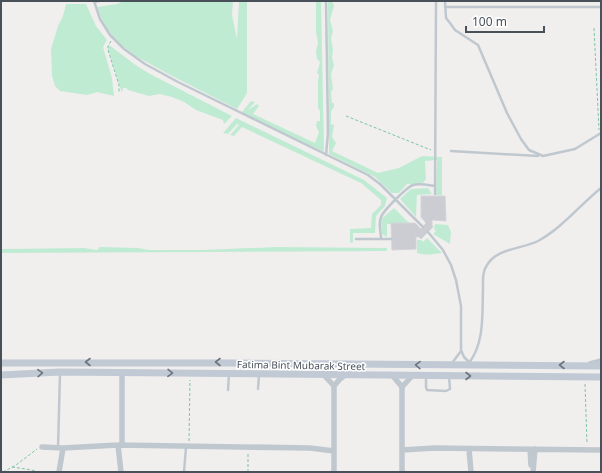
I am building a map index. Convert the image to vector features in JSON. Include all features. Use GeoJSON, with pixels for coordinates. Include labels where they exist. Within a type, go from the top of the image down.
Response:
{"type":"FeatureCollection","features":[{"type":"Feature","properties":{"kind":"street"},"geometry":{"type":"LineString","coordinates":[[584,366],[601,361]]}},
{"type":"Feature","properties":{"kind":"street","name":"Fatima Bint Mubarak Street"},"geometry":{"type":"LineString","coordinates":[[1,363],[216,362],[601,366]]}},
{"type":"Feature","properties":{"kind":"street","name":"Fatima Bint Mubarak Street"},"geometry":{"type":"LineString","coordinates":[[1,375],[60,372],[601,377]]}},
{"type":"Feature","properties":{"kind":"street"},"geometry":{"type":"LineString","coordinates":[[121,472],[122,373]]}},
{"type":"Feature","properties":{"kind":"street"},"geometry":{"type":"LineString","coordinates":[[324,375],[334,386]]}},
{"type":"Feature","properties":{"kind":"street"},"geometry":{"type":"LineString","coordinates":[[334,472],[334,386],[345,375]]}},
{"type":"Feature","properties":{"kind":"street"},"geometry":{"type":"LineString","coordinates":[[393,376],[402,387],[402,472]]}},
{"type":"Feature","properties":{"kind":"street"},"geometry":{"type":"LineString","coordinates":[[402,387],[412,376]]}},
{"type":"Feature","properties":{"kind":"street"},"geometry":{"type":"LineString","coordinates":[[42,448],[121,445],[334,448]]}},
{"type":"Feature","properties":{"kind":"street"},"geometry":{"type":"LineString","coordinates":[[59,471],[60,448]]}},
{"type":"Feature","properties":{"kind":"street"},"geometry":{"type":"LineString","coordinates":[[402,448],[601,450]]}},
{"type":"Feature","properties":{"kind":"street"},"geometry":{"type":"LineString","coordinates":[[471,449],[471,471]]}},
{"type":"Feature","properties":{"kind":"street"},"geometry":{"type":"LineString","coordinates":[[532,472],[533,449]]}},
{"type":"Feature","properties":{"kind":"lane"},"geometry":{"type":"LineString","coordinates":[[99,1],[94,2],[100,19],[113,38],[134,57],[167,76],[368,175],[380,184],[423,227]]}},
{"type":"Feature","properties":{"kind":"lane"},"geometry":{"type":"LineString","coordinates":[[326,1],[328,133],[326,155]]}},
{"type":"Feature","properties":{"kind":"lane"},"geometry":{"type":"LineString","coordinates":[[435,194],[436,1]]}},
{"type":"Feature","properties":{"kind":"lane"},"geometry":{"type":"LineString","coordinates":[[445,1],[446,18],[455,30],[478,45],[507,113],[520,139],[529,150],[542,156]]}},
{"type":"Feature","properties":{"kind":"lane"},"geometry":{"type":"LineString","coordinates":[[445,7],[601,7]]}},
{"type":"Feature","properties":{"kind":"lane"},"geometry":{"type":"LineString","coordinates":[[451,151],[542,156],[575,149],[600,134]]}},
{"type":"Feature","properties":{"kind":"lane"},"geometry":{"type":"LineString","coordinates":[[381,239],[380,218],[409,187],[414,185],[435,186]]}},
{"type":"Feature","properties":{"kind":"lane"},"geometry":{"type":"LineString","coordinates":[[428,232],[443,250],[451,265],[456,280],[461,306],[461,350],[464,357],[471,364],[480,343],[483,276],[486,265],[494,257],[529,245],[548,235],[601,188]]}},
{"type":"Feature","properties":{"kind":"lane"},"geometry":{"type":"LineString","coordinates":[[356,239],[391,239]]}},
{"type":"Feature","properties":{"kind":"lane"},"geometry":{"type":"LineString","coordinates":[[449,365],[458,357],[461,350]]}},
{"type":"Feature","properties":{"kind":"lane"},"geometry":{"type":"LineString","coordinates":[[60,372],[60,448]]}},
{"type":"Feature","properties":{"kind":"lane"},"geometry":{"type":"LineString","coordinates":[[228,390],[230,374]]}},
{"type":"Feature","properties":{"kind":"lane"},"geometry":{"type":"LineString","coordinates":[[258,389],[259,374]]}},
{"type":"Feature","properties":{"kind":"lane"},"geometry":{"type":"LineString","coordinates":[[426,376],[427,390],[446,391],[450,389],[449,376]]}},
{"type":"Feature","properties":{"kind":"lane"},"geometry":{"type":"LineString","coordinates":[[184,472],[186,446]]}},
{"type":"Feature","properties":{"kind":"path"},"geometry":{"type":"LineString","coordinates":[[594,28],[600,134]]}},
{"type":"Feature","properties":{"kind":"path"},"geometry":{"type":"LineString","coordinates":[[113,38],[108,46],[108,50],[119,85],[119,93]]}},
{"type":"Feature","properties":{"kind":"path"},"geometry":{"type":"LineString","coordinates":[[346,116],[435,152]]}},
{"type":"Feature","properties":{"kind":"path"},"geometry":{"type":"LineString","coordinates":[[186,446],[186,441],[189,441],[190,374]]}},
{"type":"Feature","properties":{"kind":"path"},"geometry":{"type":"LineString","coordinates":[[585,377],[587,450]]}},
{"type":"Feature","properties":{"kind":"path"},"geometry":{"type":"LineString","coordinates":[[248,446],[248,472]]}},
{"type":"Feature","properties":{"kind":"path"},"geometry":{"type":"LineString","coordinates":[[2,472],[35,449],[42,448]]}},
{"type":"Feature","properties":{"kind":"path"},"geometry":{"type":"LineString","coordinates":[[11,467],[38,472]]}},
{"type":"Feature","properties":{"kind":"green space"},"geometry":{"type":"Polygon","coordinates":[[[124,1],[233,1],[232,15],[237,39],[239,1],[247,1],[247,93],[237,109],[134,55],[114,39],[104,24],[97,7],[117,4],[124,1]]]}},
{"type":"Feature","properties":{"kind":"green space"},"geometry":{"type":"Polygon","coordinates":[[[328,1],[332,1],[334,6],[330,20],[333,31],[331,38],[333,50],[332,58],[334,65],[331,74],[333,89],[331,92],[332,103],[334,103],[334,107],[331,111],[331,124],[334,125],[332,137],[336,143],[332,151],[378,173],[399,168],[422,156],[442,157],[442,195],[436,195],[437,160],[425,161],[426,179],[422,184],[407,184],[399,193],[392,193],[375,177],[329,154],[328,1]]]}},
{"type":"Feature","properties":{"kind":"green space"},"geometry":{"type":"Polygon","coordinates":[[[316,2],[321,2],[324,152],[241,113],[251,101],[255,102],[248,110],[257,104],[259,106],[253,114],[315,143],[319,132],[316,126],[317,121],[320,121],[320,111],[318,108],[319,75],[317,73],[320,62],[317,59],[316,52],[318,43],[316,32],[316,2]]]}},
{"type":"Feature","properties":{"kind":"green space"},"geometry":{"type":"Polygon","coordinates":[[[66,4],[86,4],[96,26],[107,40],[103,47],[112,78],[114,96],[97,92],[87,95],[60,91],[55,86],[52,76],[51,49],[66,4]]]}},
{"type":"Feature","properties":{"kind":"green space"},"geometry":{"type":"Polygon","coordinates":[[[109,45],[150,74],[232,116],[224,124],[223,120],[196,110],[184,102],[172,97],[160,94],[149,96],[128,90],[126,88],[123,88],[122,93],[108,49],[109,45]]]}},
{"type":"Feature","properties":{"kind":"green space"},"geometry":{"type":"Polygon","coordinates":[[[236,118],[364,180],[387,198],[385,206],[376,216],[375,233],[353,233],[353,242],[350,243],[350,229],[371,228],[372,214],[381,205],[381,200],[361,183],[242,127],[234,136],[230,135],[239,125],[237,124],[228,134],[223,133],[236,118]]]}},
{"type":"Feature","properties":{"kind":"green space"},"geometry":{"type":"Polygon","coordinates":[[[428,188],[432,194],[417,195],[416,217],[400,199],[411,189],[428,188]]]}},
{"type":"Feature","properties":{"kind":"green space"},"geometry":{"type":"Polygon","coordinates":[[[394,208],[410,224],[387,224],[387,237],[382,234],[381,219],[394,208]]]}},
{"type":"Feature","properties":{"kind":"green space"},"geometry":{"type":"Polygon","coordinates":[[[435,224],[448,225],[451,232],[450,244],[433,234],[436,231],[434,229],[435,224]]]}},
{"type":"Feature","properties":{"kind":"green space"},"geometry":{"type":"Polygon","coordinates":[[[427,238],[442,253],[427,255],[417,253],[417,240],[421,240],[423,242],[427,238]]]}},
{"type":"Feature","properties":{"kind":"green space"},"geometry":{"type":"Polygon","coordinates":[[[100,247],[138,248],[149,250],[202,250],[278,247],[387,248],[387,251],[1,253],[1,249],[84,248],[97,250],[100,247]]]}},
{"type":"Feature","properties":{"kind":"building"},"geometry":{"type":"Polygon","coordinates":[[[421,196],[445,196],[446,221],[432,220],[433,227],[421,239],[416,237],[416,249],[392,250],[391,223],[415,223],[421,229],[426,223],[421,217],[421,196]]]}}]}
